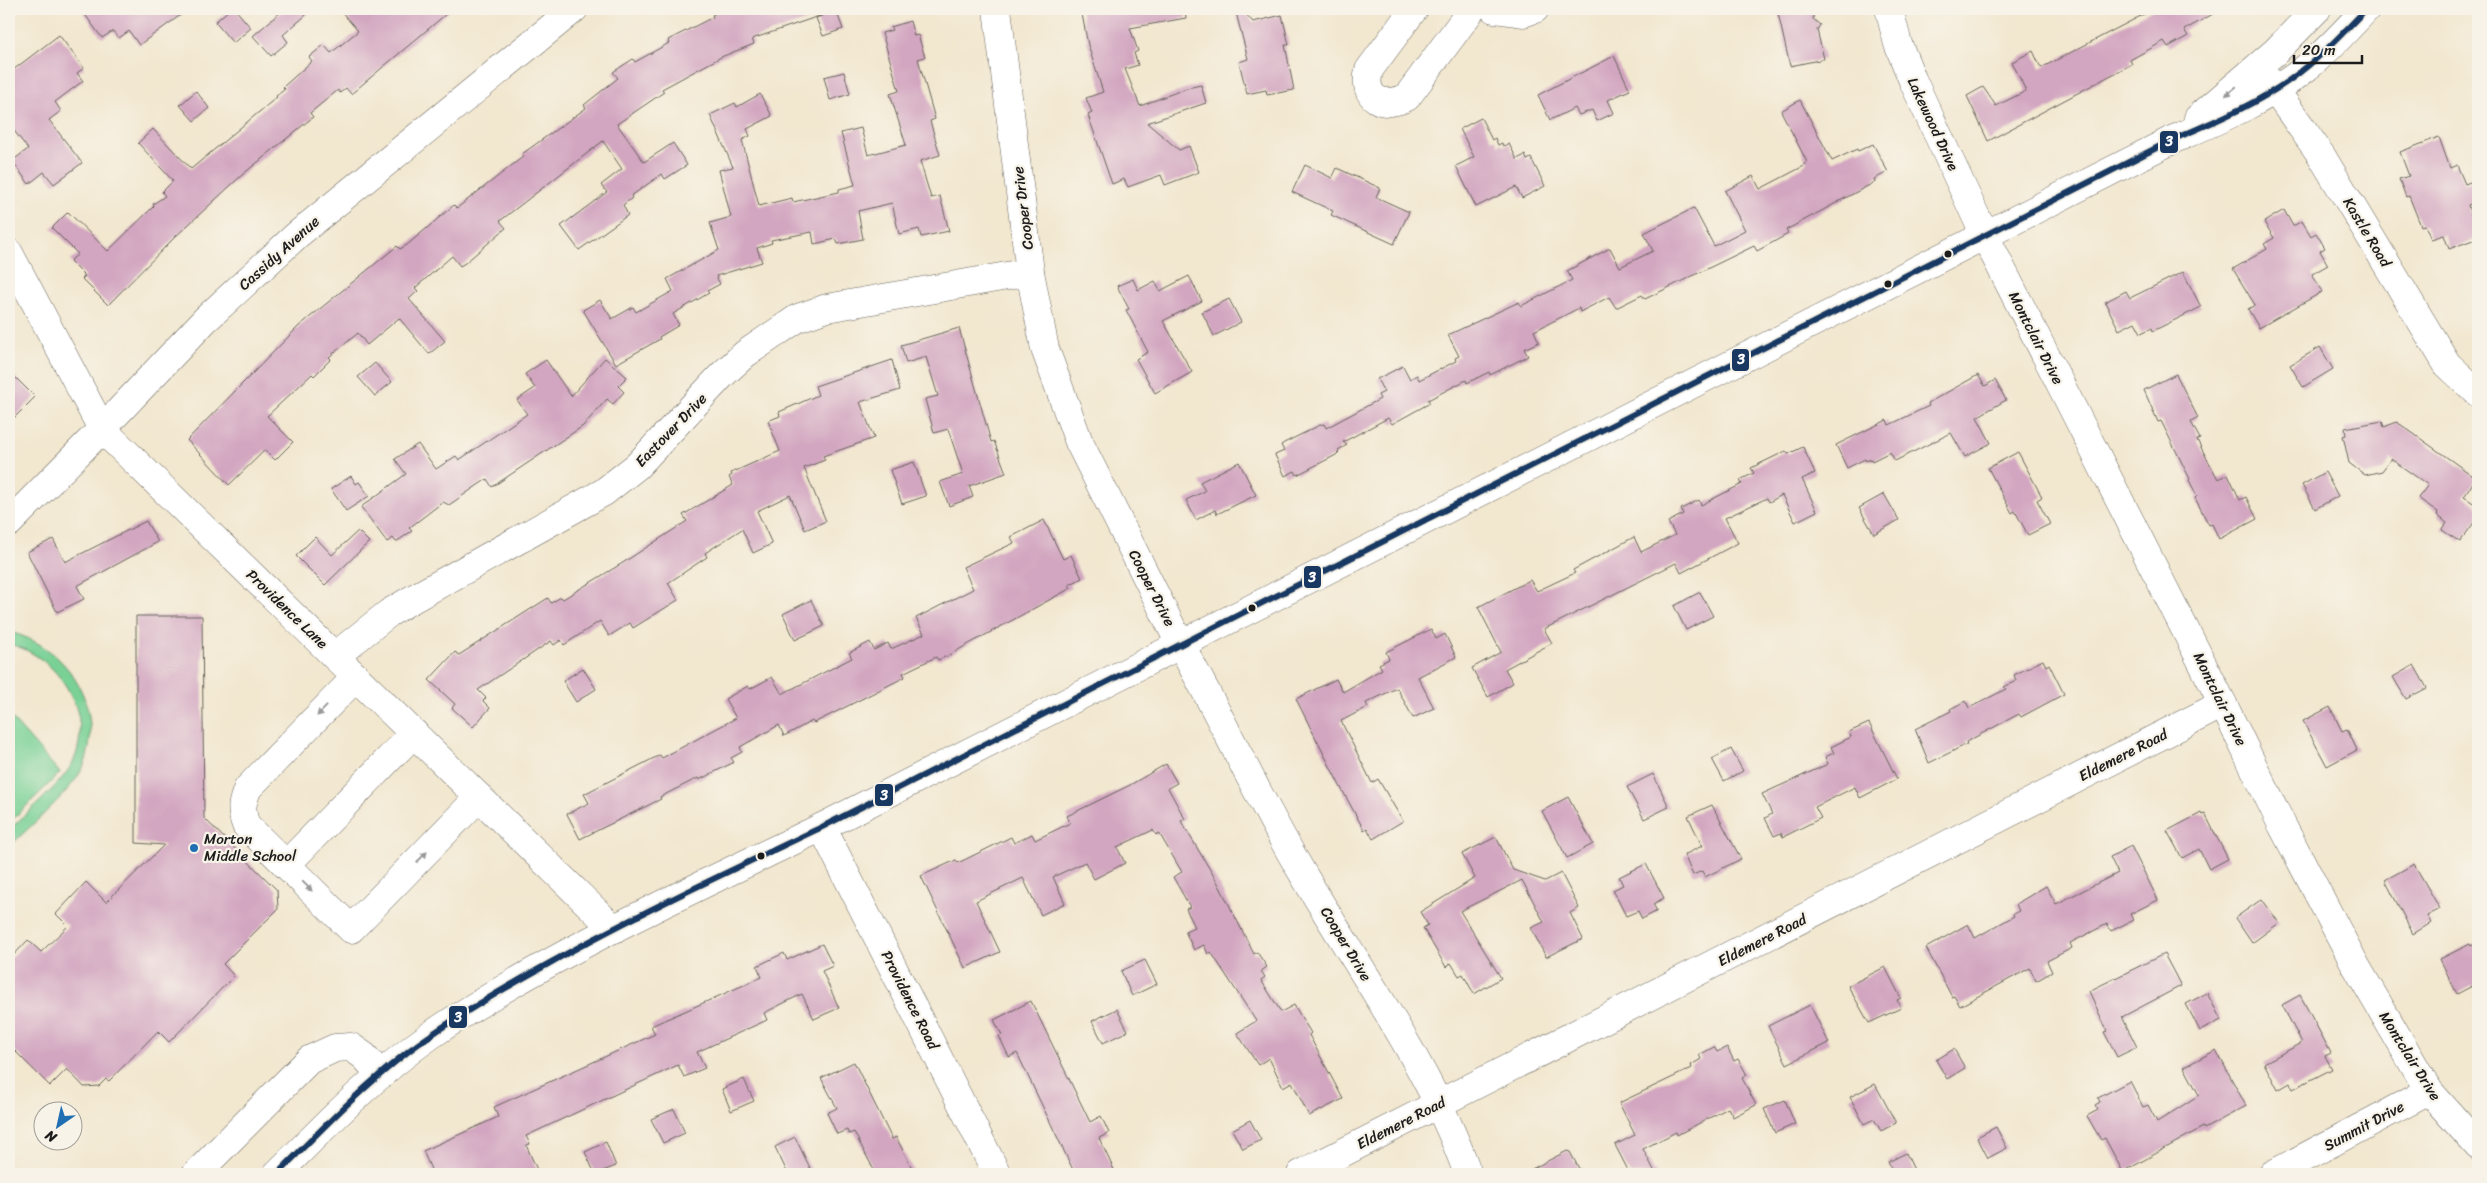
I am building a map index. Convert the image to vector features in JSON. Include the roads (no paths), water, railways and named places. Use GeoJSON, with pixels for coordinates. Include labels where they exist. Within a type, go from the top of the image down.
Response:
{"type":"FeatureCollection","features":[{"type":"Feature","properties":{"kind":"street","name":"Cassidy Avenue"},"geometry":{"type":"LineString","coordinates":[[9,523],[102,429],[205,320],[297,236],[574,9]]}},
{"type":"Feature","properties":{"kind":"street","name":"Cooper Drive"},"geometry":{"type":"LineString","coordinates":[[997,9],[1030,272],[1045,349],[1079,442],[1180,644],[1300,869],[1400,1033],[1438,1104],[1468,1174]]}},
{"type":"Feature","properties":{"kind":"street"},"geometry":{"type":"LineString","coordinates":[[1414,9],[1369,70],[1366,82],[1371,94],[1384,103],[1397,102],[1407,96],[1472,9]]}},
{"type":"Feature","properties":{"kind":"street"},"geometry":{"type":"LineString","coordinates":[[1494,9],[1523,12],[1535,9]]}},
{"type":"Feature","properties":{"kind":"street","name":"Lakewood Drive"},"geometry":{"type":"LineString","coordinates":[[1889,9],[1898,44],[1913,81],[1984,236]]}},
{"type":"Feature","properties":{"kind":"street"},"geometry":{"type":"LineString","coordinates":[[2172,140],[2259,67],[2316,9]]}},
{"type":"Feature","properties":{"kind":"street"},"geometry":{"type":"LineString","coordinates":[[277,1174],[333,1117],[381,1074],[431,1036],[515,982],[614,929],[822,827],[2172,140],[2230,114],[2275,89],[2306,68],[2366,9]]}},
{"type":"Feature","properties":{"kind":"street","name":"Kastle Road"},"geometry":{"type":"LineString","coordinates":[[2259,67],[2321,154],[2447,364],[2478,393]]}},
{"type":"Feature","properties":{"kind":"street","name":"Montclair Drive"},"geometry":{"type":"LineString","coordinates":[[1984,236],[2356,966],[2429,1091],[2478,1146]]}},
{"type":"Feature","properties":{"kind":"street","name":"Providence Lane"},"geometry":{"type":"LineString","coordinates":[[9,253],[102,429],[614,929]]}},
{"type":"Feature","properties":{"kind":"street","name":"Eastover Drive"},"geometry":{"type":"LineString","coordinates":[[335,656],[389,613],[604,492],[637,466],[739,360],[798,318],[827,308],[1030,272]]}},
{"type":"Feature","properties":{"kind":"street"},"geometry":{"type":"LineString","coordinates":[[356,677],[248,788],[242,801],[241,814],[246,825],[351,929],[479,797]]}},
{"type":"Feature","properties":{"kind":"street","name":"Eldemere Road"},"geometry":{"type":"LineString","coordinates":[[1301,1174],[2223,704]]}},
{"type":"Feature","properties":{"kind":"street"},"geometry":{"type":"LineString","coordinates":[[286,865],[414,733]]}},
{"type":"Feature","properties":{"kind":"street","name":"Providence Road"},"geometry":{"type":"LineString","coordinates":[[822,827],[997,1174]]}},
{"type":"Feature","properties":{"kind":"street"},"geometry":{"type":"LineString","coordinates":[[196,1174],[309,1060],[335,1048],[351,1047],[364,1056],[381,1074]]}},
{"type":"Feature","properties":{"kind":"street","name":"Summit Drive"},"geometry":{"type":"LineString","coordinates":[[2273,1174],[2429,1091]]}},
{"type":"Feature","properties":{"kind":"place","name":"Morton Middle School"},"geometry":{"type":"Point","coordinates":[194,848]}}]}
